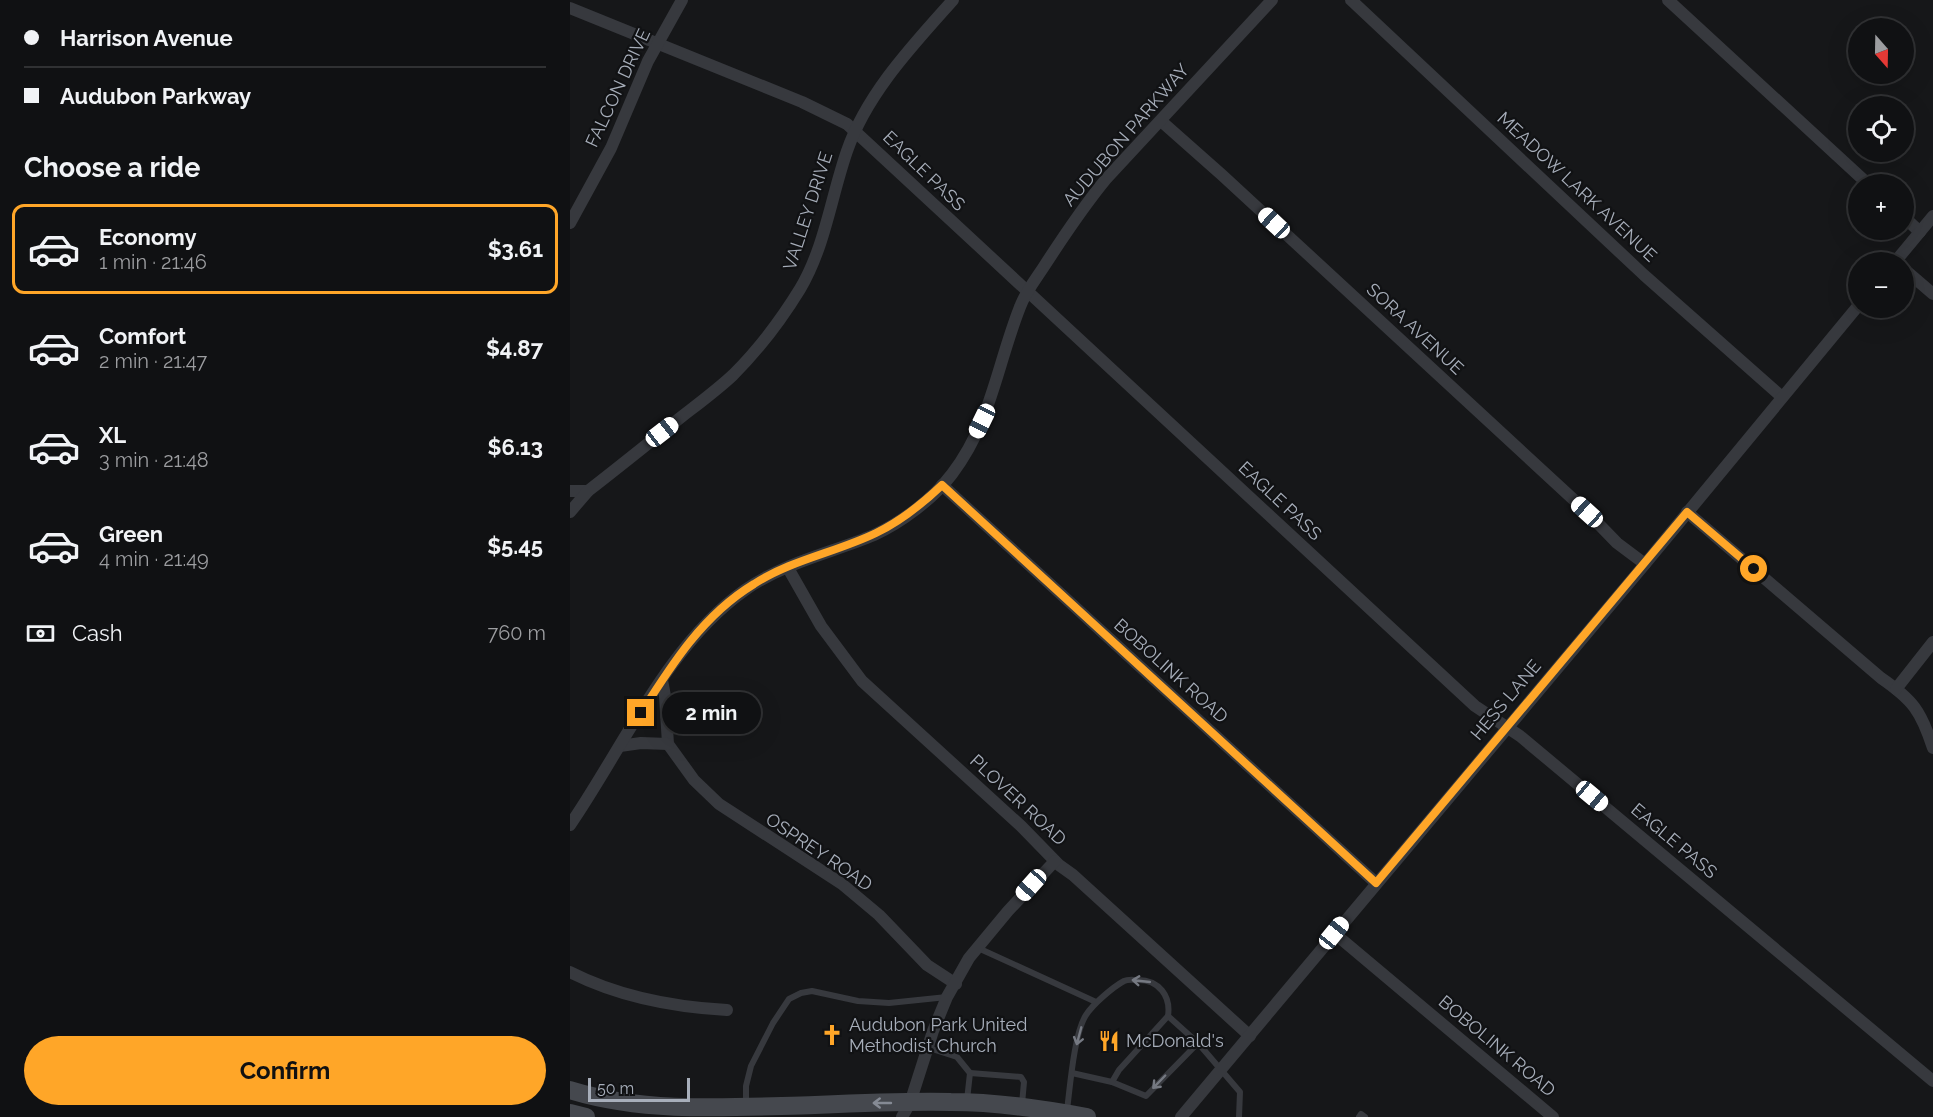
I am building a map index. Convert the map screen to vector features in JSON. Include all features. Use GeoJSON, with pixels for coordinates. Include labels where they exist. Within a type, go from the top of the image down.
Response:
{"type":"FeatureCollection","features":[{"type":"Feature","properties":{"kind":"main road"},"geometry":{"type":"LineString","coordinates":[[570,1090],[638,1104],[906,1110],[967,1103],[1022,1107],[1087,1117]]}},
{"type":"Feature","properties":{"kind":"main road"},"geometry":{"type":"LineString","coordinates":[[570,1113],[586,1117]]}},
{"type":"Feature","properties":{"kind":"street","name":"FALCON DRIVE"},"geometry":{"type":"LineString","coordinates":[[570,223],[606,156],[657,43],[682,0]]}},
{"type":"Feature","properties":{"kind":"street","name":"VALLEY DRIVE"},"geometry":{"type":"LineString","coordinates":[[570,512],[588,491],[732,375],[782,317],[801,286],[818,249],[846,152],[864,114],[891,73],[953,0]]}},
{"type":"Feature","properties":{"kind":"street","name":"AUDUBON PARKWAY"},"geometry":{"type":"LineString","coordinates":[[570,825],[662,680],[693,638],[719,611],[755,583],[875,534],[895,523],[917,507],[953,473],[988,409],[1012,328],[1028,292],[1086,203],[1272,0]]}},
{"type":"Feature","properties":{"kind":"street","name":"MEADOW LARK AVENUE"},"geometry":{"type":"LineString","coordinates":[[1350,0],[1644,275],[1782,397]]}},
{"type":"Feature","properties":{"kind":"street"},"geometry":{"type":"LineString","coordinates":[[1668,0],[1857,174]]}},
{"type":"Feature","properties":{"kind":"street","name":"EAGLE PASS"},"geometry":{"type":"LineString","coordinates":[[570,8],[837,117],[856,132],[1475,706],[1520,736],[1933,1081]]}},
{"type":"Feature","properties":{"kind":"street","name":"SORA AVENUE"},"geometry":{"type":"LineString","coordinates":[[1161,121],[1587,512],[1617,543],[1645,564]]}},
{"type":"Feature","properties":{"kind":"street"},"geometry":{"type":"LineString","coordinates":[[1903,252],[1933,216]]}},
{"type":"Feature","properties":{"kind":"street"},"geometry":{"type":"LineString","coordinates":[[1914,226],[1920,232]]}},
{"type":"Feature","properties":{"kind":"street"},"geometry":{"type":"LineString","coordinates":[[1914,278],[1933,294]]}},
{"type":"Feature","properties":{"kind":"street","name":"HESS LANE"},"geometry":{"type":"LineString","coordinates":[[1181,1117],[1645,564],[1848,318]]}},
{"type":"Feature","properties":{"kind":"street","name":"BOBOLINK ROAD"},"geometry":{"type":"LineString","coordinates":[[942,485],[1376,883]]}},
{"type":"Feature","properties":{"kind":"street"},"geometry":{"type":"LineString","coordinates":[[570,491],[588,491]]}},
{"type":"Feature","properties":{"kind":"street"},"geometry":{"type":"LineString","coordinates":[[1687,512],[1906,697],[1920,713],[1933,748]]}},
{"type":"Feature","properties":{"kind":"street","name":"PLOVER ROAD"},"geometry":{"type":"LineString","coordinates":[[788,568],[821,626],[862,681],[1021,826],[1056,861],[1250,1036]]}},
{"type":"Feature","properties":{"kind":"street"},"geometry":{"type":"LineString","coordinates":[[1896,689],[1933,642]]}},
{"type":"Feature","properties":{"kind":"street"},"geometry":{"type":"LineString","coordinates":[[620,746],[641,742],[668,744],[662,680]]}},
{"type":"Feature","properties":{"kind":"street","name":"OSPREY ROAD"},"geometry":{"type":"LineString","coordinates":[[668,744],[694,780],[719,804],[842,885],[879,915],[927,965],[956,984]]}},
{"type":"Feature","properties":{"kind":"street"},"geometry":{"type":"LineString","coordinates":[[906,1110],[947,996],[969,958],[1022,896],[1056,861]]}},
{"type":"Feature","properties":{"kind":"street","name":"BOBOLINK ROAD"},"geometry":{"type":"LineString","coordinates":[[1334,933],[1553,1117]]}},
{"type":"Feature","properties":{"kind":"street"},"geometry":{"type":"LineString","coordinates":[[570,972],[611,989],[652,1000],[705,1009],[727,1010]]}},
{"type":"Feature","properties":{"kind":"lane"},"geometry":{"type":"LineString","coordinates":[[978,948],[1096,1002]]}},
{"type":"Feature","properties":{"kind":"lane"},"geometry":{"type":"LineString","coordinates":[[1066,1114],[1072,1073],[1085,1016],[1096,1002],[1125,980],[1148,980],[1162,989],[1170,1004],[1168,1016],[1119,1070],[1112,1082]]}},
{"type":"Feature","properties":{"kind":"lane"},"geometry":{"type":"LineString","coordinates":[[746,1107],[746,1086],[751,1066],[773,1023],[789,999],[812,991],[858,1001],[890,1003],[947,996]]}},
{"type":"Feature","properties":{"kind":"lane"},"geometry":{"type":"LineString","coordinates":[[1168,1016],[1198,1043],[1240,1092],[1240,1117]]}},
{"type":"Feature","properties":{"kind":"lane"},"geometry":{"type":"LineString","coordinates":[[1072,1073],[1112,1082],[1146,1096],[1198,1043]]}},
{"type":"Feature","properties":{"kind":"lane"},"geometry":{"type":"LineString","coordinates":[[929,1048],[957,1057],[969,1073],[967,1103]]}},
{"type":"Feature","properties":{"kind":"lane"},"geometry":{"type":"LineString","coordinates":[[969,1073],[1021,1077],[1024,1082],[1022,1107]]}},
{"type":"Feature","properties":{"kind":"lane"},"geometry":{"type":"LineString","coordinates":[[1359,1117],[1361,1114],[1365,1117]]}},
{"type":"Feature","properties":{"kind":"place","name":"Audubon Park United Methodist Church"},"geometry":{"type":"Point","coordinates":[832,1035]}},
{"type":"Feature","properties":{"kind":"place","name":"McDonald's"},"geometry":{"type":"Point","coordinates":[1109,1041]}},
{"type":"Feature","properties":{"kind":"route"},"geometry":{"type":"LineString","coordinates":[[641,713],[671,666],[693,638],[719,611],[742,592],[755,583],[806,560],[875,534],[917,507],[942,485],[1376,883],[1687,512],[1754,569]]}}]}
